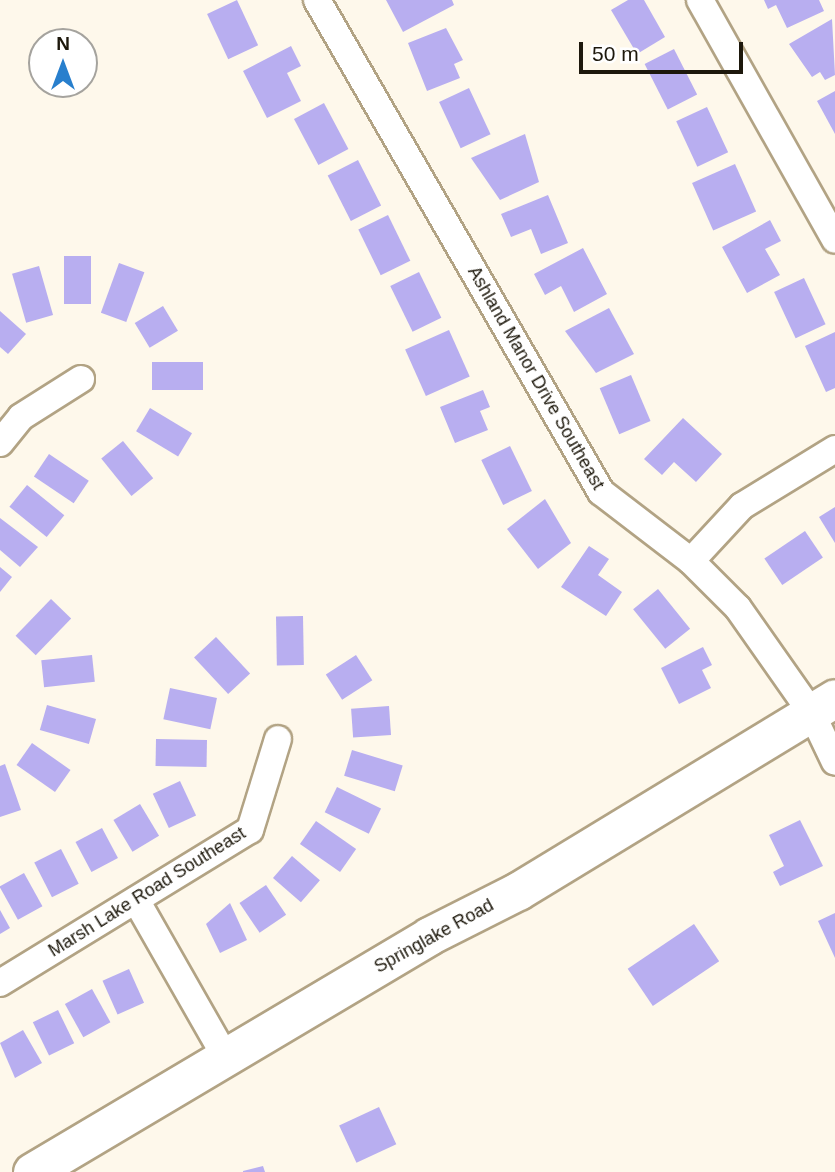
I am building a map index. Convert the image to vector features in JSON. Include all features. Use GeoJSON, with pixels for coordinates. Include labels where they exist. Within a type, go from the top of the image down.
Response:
{"type":"FeatureCollection","features":[{"type":"Feature","properties":{"kind":"street","name":"Ashland Manor Drive Southeast"},"geometry":{"type":"LineString","coordinates":[[317,0],[601,492],[691,561],[738,608],[823,705],[835,762]]}},
{"type":"Feature","properties":{"kind":"street"},"geometry":{"type":"LineString","coordinates":[[700,0],[835,240]]}},
{"type":"Feature","properties":{"kind":"street"},"geometry":{"type":"LineString","coordinates":[[0,443],[21,417],[81,379]]}},
{"type":"Feature","properties":{"kind":"street"},"geometry":{"type":"LineString","coordinates":[[691,561],[742,506],[835,449]]}},
{"type":"Feature","properties":{"kind":"street","name":"Springlake Road"},"geometry":{"type":"LineString","coordinates":[[32,1172],[823,705]]}},
{"type":"Feature","properties":{"kind":"street","name":"Marsh Lake Road Southeast"},"geometry":{"type":"LineString","coordinates":[[0,983],[250,830],[278,739]]}},
{"type":"Feature","properties":{"kind":"street"},"geometry":{"type":"LineString","coordinates":[[136,900],[226,1058]]}},
{"type":"Feature","properties":{"kind":"building"},"geometry":{"type":"Polygon","coordinates":[[[237,0],[258,45],[228,59],[207,14],[237,0]]]}},
{"type":"Feature","properties":{"kind":"building"},"geometry":{"type":"Polygon","coordinates":[[[386,0],[452,0],[454,5],[403,32],[386,0]]]}},
{"type":"Feature","properties":{"kind":"building"},"geometry":{"type":"Polygon","coordinates":[[[628,0],[644,0],[665,37],[637,54],[611,10],[628,0]]]}},
{"type":"Feature","properties":{"kind":"building"},"geometry":{"type":"Polygon","coordinates":[[[764,0],[819,0],[824,11],[787,28],[776,5],[768,9],[764,0]]]}},
{"type":"Feature","properties":{"kind":"building"},"geometry":{"type":"Polygon","coordinates":[[[832,19],[835,75],[825,80],[820,72],[812,77],[789,44],[832,19]]]}},
{"type":"Feature","properties":{"kind":"building"},"geometry":{"type":"Polygon","coordinates":[[[446,28],[463,60],[454,64],[460,78],[427,91],[408,43],[446,28]]]}},
{"type":"Feature","properties":{"kind":"building"},"geometry":{"type":"Polygon","coordinates":[[[291,46],[301,66],[287,73],[301,101],[267,118],[243,71],[291,46]]]}},
{"type":"Feature","properties":{"kind":"building"},"geometry":{"type":"Polygon","coordinates":[[[674,49],[697,94],[668,109],[645,64],[674,49]]]}},
{"type":"Feature","properties":{"kind":"building"},"geometry":{"type":"Polygon","coordinates":[[[469,88],[491,134],[461,148],[439,102],[469,88]]]}},
{"type":"Feature","properties":{"kind":"building"},"geometry":{"type":"Polygon","coordinates":[[[835,91],[835,134],[817,101],[835,91]]]}},
{"type":"Feature","properties":{"kind":"building"},"geometry":{"type":"Polygon","coordinates":[[[324,103],[348,149],[318,165],[294,119],[324,103]]]}},
{"type":"Feature","properties":{"kind":"building"},"geometry":{"type":"Polygon","coordinates":[[[707,107],[728,152],[697,167],[676,121],[707,107]]]}},
{"type":"Feature","properties":{"kind":"building"},"geometry":{"type":"Polygon","coordinates":[[[525,134],[539,182],[500,200],[471,158],[525,134]]]}},
{"type":"Feature","properties":{"kind":"building"},"geometry":{"type":"Polygon","coordinates":[[[358,160],[381,205],[351,221],[328,175],[358,160]]]}},
{"type":"Feature","properties":{"kind":"building"},"geometry":{"type":"Polygon","coordinates":[[[735,164],[756,212],[713,231],[692,183],[735,164]]]}},
{"type":"Feature","properties":{"kind":"building"},"geometry":{"type":"Polygon","coordinates":[[[548,195],[568,243],[541,254],[531,229],[511,237],[501,214],[548,195]]]}},
{"type":"Feature","properties":{"kind":"building"},"geometry":{"type":"Polygon","coordinates":[[[388,215],[410,261],[381,275],[358,229],[388,215]]]}},
{"type":"Feature","properties":{"kind":"building"},"geometry":{"type":"Polygon","coordinates":[[[770,220],[781,241],[765,249],[780,275],[747,293],[722,247],[770,220]]]}},
{"type":"Feature","properties":{"kind":"building"},"geometry":{"type":"Polygon","coordinates":[[[583,248],[607,294],[574,312],[561,286],[545,295],[534,274],[583,248]]]}},
{"type":"Feature","properties":{"kind":"building"},"geometry":{"type":"Polygon","coordinates":[[[64,256],[91,256],[91,304],[64,304],[64,256]]]}},
{"type":"Feature","properties":{"kind":"building"},"geometry":{"type":"Polygon","coordinates":[[[119,263],[144,272],[126,322],[101,313],[119,263]]]}},
{"type":"Feature","properties":{"kind":"building"},"geometry":{"type":"Polygon","coordinates":[[[39,266],[53,315],[26,323],[12,274],[39,266]]]}},
{"type":"Feature","properties":{"kind":"building"},"geometry":{"type":"Polygon","coordinates":[[[419,272],[441,318],[413,332],[390,286],[419,272]]]}},
{"type":"Feature","properties":{"kind":"building"},"geometry":{"type":"Polygon","coordinates":[[[804,278],[826,324],[796,338],[774,292],[804,278]]]}},
{"type":"Feature","properties":{"kind":"building"},"geometry":{"type":"Polygon","coordinates":[[[163,306],[178,331],[150,348],[135,323],[163,306]]]}},
{"type":"Feature","properties":{"kind":"building"},"geometry":{"type":"Polygon","coordinates":[[[609,308],[634,354],[596,373],[565,331],[609,308]]]}},
{"type":"Feature","properties":{"kind":"building"},"geometry":{"type":"Polygon","coordinates":[[[0,311],[26,334],[8,354],[0,347],[0,311]]]}},
{"type":"Feature","properties":{"kind":"building"},"geometry":{"type":"Polygon","coordinates":[[[449,330],[470,377],[426,396],[405,350],[449,330]]]}},
{"type":"Feature","properties":{"kind":"building"},"geometry":{"type":"Polygon","coordinates":[[[835,332],[835,388],[826,392],[805,346],[835,332]]]}},
{"type":"Feature","properties":{"kind":"building"},"geometry":{"type":"Polygon","coordinates":[[[152,362],[203,362],[203,390],[152,390],[152,362]]]}},
{"type":"Feature","properties":{"kind":"building"},"geometry":{"type":"Polygon","coordinates":[[[631,375],[651,421],[619,434],[600,388],[631,375]]]}},
{"type":"Feature","properties":{"kind":"building"},"geometry":{"type":"Polygon","coordinates":[[[483,390],[490,407],[480,411],[488,430],[455,443],[440,407],[483,390]]]}},
{"type":"Feature","properties":{"kind":"building"},"geometry":{"type":"Polygon","coordinates":[[[150,408],[192,433],[178,456],[136,431],[150,408]]]}},
{"type":"Feature","properties":{"kind":"building"},"geometry":{"type":"Polygon","coordinates":[[[683,418],[722,454],[696,482],[674,462],[662,475],[644,459],[683,418]]]}},
{"type":"Feature","properties":{"kind":"building"},"geometry":{"type":"Polygon","coordinates":[[[123,441],[153,478],[131,496],[101,459],[123,441]]]}},
{"type":"Feature","properties":{"kind":"building"},"geometry":{"type":"Polygon","coordinates":[[[510,446],[532,491],[503,505],[481,460],[510,446]]]}},
{"type":"Feature","properties":{"kind":"building"},"geometry":{"type":"Polygon","coordinates":[[[49,454],[89,481],[74,503],[34,476],[49,454]]]}},
{"type":"Feature","properties":{"kind":"building"},"geometry":{"type":"Polygon","coordinates":[[[27,485],[64,515],[47,537],[9,507],[27,485]]]}},
{"type":"Feature","properties":{"kind":"building"},"geometry":{"type":"Polygon","coordinates":[[[545,499],[571,543],[538,569],[507,529],[545,499]]]}},
{"type":"Feature","properties":{"kind":"building"},"geometry":{"type":"Polygon","coordinates":[[[835,507],[835,543],[819,517],[835,507]]]}},
{"type":"Feature","properties":{"kind":"building"},"geometry":{"type":"Polygon","coordinates":[[[0,518],[38,547],[20,567],[0,550],[0,518]]]}},
{"type":"Feature","properties":{"kind":"building"},"geometry":{"type":"Polygon","coordinates":[[[805,531],[823,558],[782,585],[764,558],[805,531]]]}},
{"type":"Feature","properties":{"kind":"building"},"geometry":{"type":"Polygon","coordinates":[[[589,546],[609,559],[598,575],[622,592],[606,616],[561,587],[589,546]]]}},
{"type":"Feature","properties":{"kind":"building"},"geometry":{"type":"Polygon","coordinates":[[[0,567],[12,577],[0,592],[0,567]]]}},
{"type":"Feature","properties":{"kind":"building"},"geometry":{"type":"Polygon","coordinates":[[[658,589],[690,629],[665,649],[633,609],[658,589]]]}},
{"type":"Feature","properties":{"kind":"building"},"geometry":{"type":"Polygon","coordinates":[[[51,599],[71,618],[36,655],[16,636],[51,599]]]}},
{"type":"Feature","properties":{"kind":"building"},"geometry":{"type":"Polygon","coordinates":[[[276,616],[303,616],[304,665],[277,665],[276,616]]]}},
{"type":"Feature","properties":{"kind":"building"},"geometry":{"type":"Polygon","coordinates":[[[216,637],[250,674],[228,694],[194,657],[216,637]]]}},
{"type":"Feature","properties":{"kind":"building"},"geometry":{"type":"Polygon","coordinates":[[[703,647],[712,665],[702,670],[711,688],[679,704],[661,668],[703,647]]]}},
{"type":"Feature","properties":{"kind":"building"},"geometry":{"type":"Polygon","coordinates":[[[92,655],[95,682],[44,687],[41,660],[92,655]]]}},
{"type":"Feature","properties":{"kind":"building"},"geometry":{"type":"Polygon","coordinates":[[[356,655],[372,680],[342,700],[326,675],[356,655]]]}},
{"type":"Feature","properties":{"kind":"building"},"geometry":{"type":"Polygon","coordinates":[[[170,688],[217,698],[210,729],[163,719],[170,688]]]}},
{"type":"Feature","properties":{"kind":"building"},"geometry":{"type":"Polygon","coordinates":[[[47,705],[96,719],[89,744],[40,730],[47,705]]]}},
{"type":"Feature","properties":{"kind":"building"},"geometry":{"type":"Polygon","coordinates":[[[389,706],[391,735],[353,738],[351,709],[389,706]]]}},
{"type":"Feature","properties":{"kind":"building"},"geometry":{"type":"Polygon","coordinates":[[[156,739],[207,740],[207,767],[156,766],[156,739]]]}},
{"type":"Feature","properties":{"kind":"building"},"geometry":{"type":"Polygon","coordinates":[[[32,743],[71,770],[55,792],[17,765],[32,743]]]}},
{"type":"Feature","properties":{"kind":"building"},"geometry":{"type":"Polygon","coordinates":[[[352,750],[403,765],[395,791],[344,776],[352,750]]]}},
{"type":"Feature","properties":{"kind":"building"},"geometry":{"type":"Polygon","coordinates":[[[5,764],[21,810],[0,817],[0,766],[5,764]]]}},
{"type":"Feature","properties":{"kind":"building"},"geometry":{"type":"Polygon","coordinates":[[[180,781],[196,815],[169,828],[153,794],[180,781]]]}},
{"type":"Feature","properties":{"kind":"building"},"geometry":{"type":"Polygon","coordinates":[[[337,787],[381,808],[369,834],[325,812],[337,787]]]}},
{"type":"Feature","properties":{"kind":"building"},"geometry":{"type":"Polygon","coordinates":[[[140,804],[159,836],[132,852],[113,820],[140,804]]]}},
{"type":"Feature","properties":{"kind":"building"},"geometry":{"type":"Polygon","coordinates":[[[800,820],[823,866],[780,886],[773,872],[784,866],[769,835],[800,820]]]}},
{"type":"Feature","properties":{"kind":"building"},"geometry":{"type":"Polygon","coordinates":[[[316,821],[356,849],[340,872],[300,844],[316,821]]]}},
{"type":"Feature","properties":{"kind":"building"},"geometry":{"type":"Polygon","coordinates":[[[102,828],[118,858],[91,872],[76,842],[102,828]]]}},
{"type":"Feature","properties":{"kind":"building"},"geometry":{"type":"Polygon","coordinates":[[[61,849],[79,884],[52,897],[34,863],[61,849]]]}},
{"type":"Feature","properties":{"kind":"building"},"geometry":{"type":"Polygon","coordinates":[[[292,856],[320,880],[301,902],[273,878],[292,856]]]}},
{"type":"Feature","properties":{"kind":"building"},"geometry":{"type":"Polygon","coordinates":[[[24,873],[42,906],[18,920],[0,886],[24,873]]]}},
{"type":"Feature","properties":{"kind":"building"},"geometry":{"type":"Polygon","coordinates":[[[266,885],[286,915],[260,933],[239,903],[266,885]]]}},
{"type":"Feature","properties":{"kind":"building"},"geometry":{"type":"Polygon","coordinates":[[[230,903],[247,940],[220,953],[206,924],[230,903]]]}},
{"type":"Feature","properties":{"kind":"building"},"geometry":{"type":"Polygon","coordinates":[[[0,910],[10,928],[0,934],[0,910]]]}},
{"type":"Feature","properties":{"kind":"building"},"geometry":{"type":"Polygon","coordinates":[[[835,913],[835,958],[818,921],[835,913]]]}},
{"type":"Feature","properties":{"kind":"building"},"geometry":{"type":"Polygon","coordinates":[[[694,924],[719,961],[653,1006],[628,969],[694,924]]]}},
{"type":"Feature","properties":{"kind":"building"},"geometry":{"type":"Polygon","coordinates":[[[129,969],[144,1003],[118,1015],[103,981],[129,969]]]}},
{"type":"Feature","properties":{"kind":"building"},"geometry":{"type":"Polygon","coordinates":[[[92,989],[110,1022],[83,1037],[65,1004],[92,989]]]}},
{"type":"Feature","properties":{"kind":"building"},"geometry":{"type":"Polygon","coordinates":[[[58,1010],[74,1043],[49,1056],[33,1022],[58,1010]]]}},
{"type":"Feature","properties":{"kind":"building"},"geometry":{"type":"Polygon","coordinates":[[[23,1030],[42,1063],[15,1078],[0,1043],[23,1030]]]}},
{"type":"Feature","properties":{"kind":"building"},"geometry":{"type":"Polygon","coordinates":[[[379,1107],[396,1144],[356,1163],[339,1126],[379,1107]]]}},
{"type":"Feature","properties":{"kind":"building"},"geometry":{"type":"Polygon","coordinates":[[[263,1166],[265,1172],[243,1172],[243,1171],[263,1166]]]}}]}
